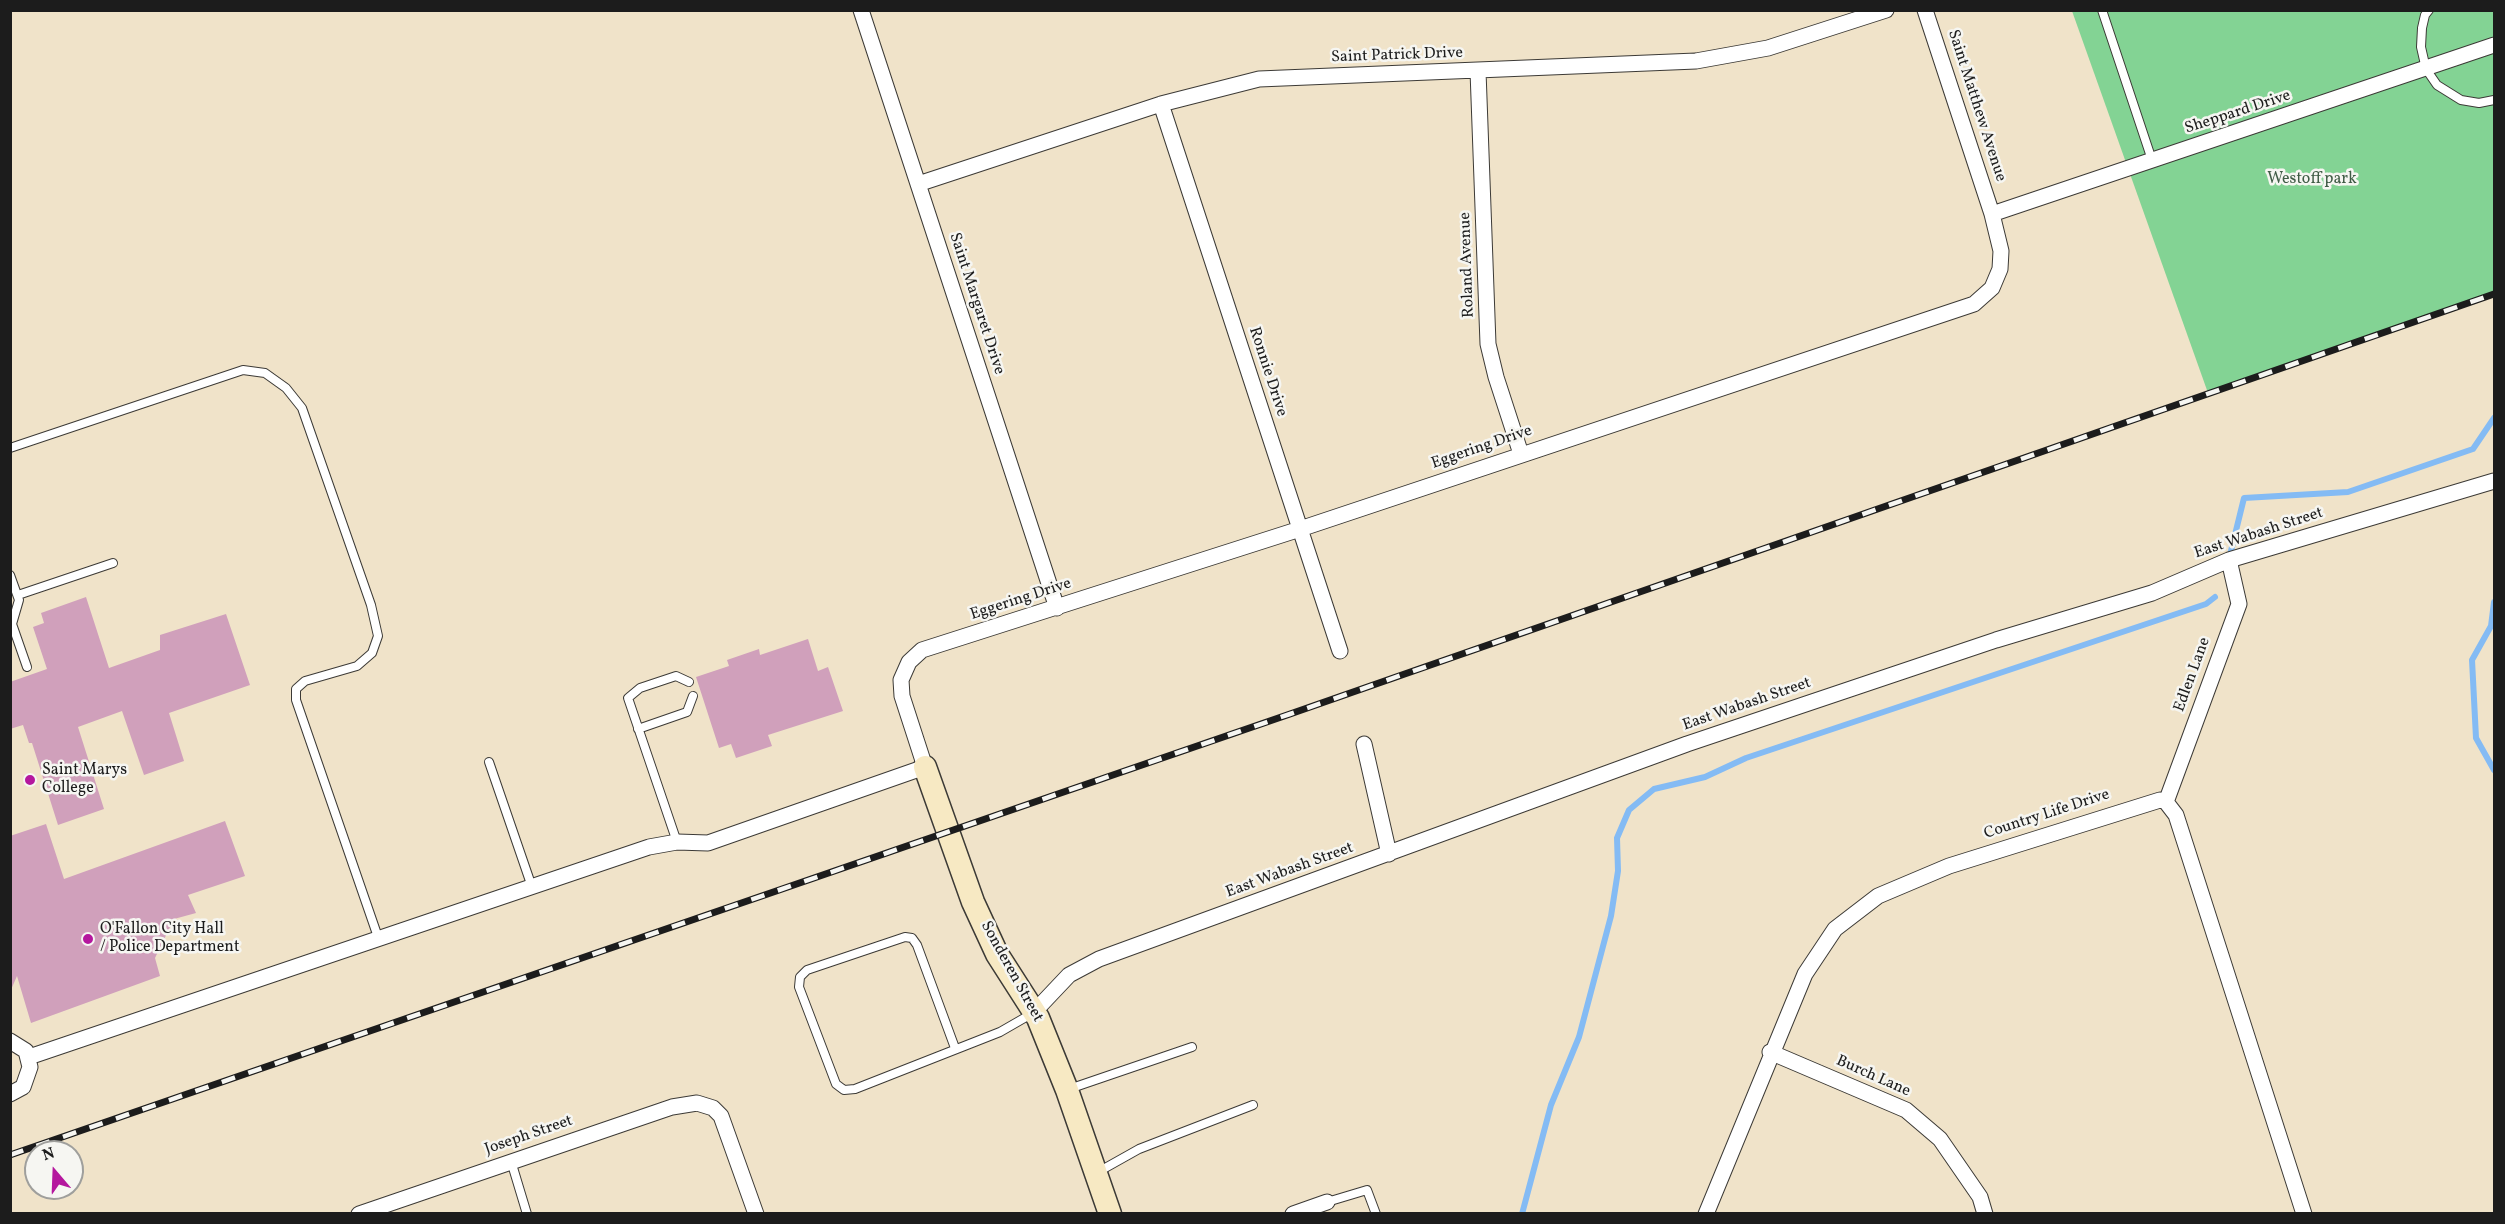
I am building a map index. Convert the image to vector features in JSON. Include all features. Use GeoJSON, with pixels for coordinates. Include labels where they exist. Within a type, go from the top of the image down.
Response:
{"type":"FeatureCollection","features":[{"type":"Feature","properties":{"kind":"street","name":"Saint Margaret Drive"},"geometry":{"type":"LineString","coordinates":[[861,10],[1057,608]]}},
{"type":"Feature","properties":{"kind":"street","name":"Saint Patrick Drive"},"geometry":{"type":"LineString","coordinates":[[918,184],[1161,104],[1259,79],[1696,61],[1768,48],[1886,10]]}},
{"type":"Feature","properties":{"kind":"street","name":"Saint Matthew Avenue"},"geometry":{"type":"LineString","coordinates":[[1925,10],[1992,214]]}},
{"type":"Feature","properties":{"kind":"street","name":"Sheppard Drive"},"geometry":{"type":"LineString","coordinates":[[1992,214],[2494,45]]}},
{"type":"Feature","properties":{"kind":"street","name":"Roland Avenue"},"geometry":{"type":"LineString","coordinates":[[1478,71],[1488,344],[1496,377],[1521,454]]}},
{"type":"Feature","properties":{"kind":"street","name":"Ronnie Drive"},"geometry":{"type":"LineString","coordinates":[[1161,104],[1340,651]]}},
{"type":"Feature","properties":{"kind":"street","name":"Eggering Drive"},"geometry":{"type":"LineString","coordinates":[[909,662],[922,650],[1300,529],[1974,304],[1992,288],[2000,269],[2001,251],[1992,214]]}},
{"type":"Feature","properties":{"kind":"street","name":"East Wabash Street"},"geometry":{"type":"LineString","coordinates":[[1034,1012],[1069,975],[1099,959],[1687,744],[1996,640],[2152,593],[2229,560],[2494,481]]}},
{"type":"Feature","properties":{"kind":"street","name":"Edlen Lane"},"geometry":{"type":"LineString","coordinates":[[2166,802],[2239,604],[2229,560]]}},
{"type":"Feature","properties":{"kind":"street","name":"Sonderen Street"},"geometry":{"type":"LineString","coordinates":[[909,662],[901,680],[902,696],[973,902],[997,954],[1034,1012],[1067,1090],[1110,1214]]}},
{"type":"Feature","properties":{"kind":"street"},"geometry":{"type":"LineString","coordinates":[[1365,744],[1389,854]]}},
{"type":"Feature","properties":{"kind":"street"},"geometry":{"type":"LineString","coordinates":[[29,1057],[649,847],[677,842],[708,843],[925,766]]}},
{"type":"Feature","properties":{"kind":"street","name":"Country Life Drive"},"geometry":{"type":"LineString","coordinates":[[1706,1214],[1770,1052],[1804,974],[1835,929],[1878,896],[1949,866],[2153,800],[2166,802]]}},
{"type":"Feature","properties":{"kind":"street"},"geometry":{"type":"LineString","coordinates":[[2166,802],[2176,815],[2304,1214]]}},
{"type":"Feature","properties":{"kind":"street"},"geometry":{"type":"LineString","coordinates":[[10,1041],[26,1051],[29,1057],[28,1078],[23,1087],[10,1094]]}},
{"type":"Feature","properties":{"kind":"street","name":"Burch Lane"},"geometry":{"type":"LineString","coordinates":[[1770,1052],[1906,1110],[1940,1139],[1980,1197],[1985,1214]]}},
{"type":"Feature","properties":{"kind":"street","name":"Joseph Street"},"geometry":{"type":"LineString","coordinates":[[359,1214],[672,1107],[697,1103],[713,1108],[726,1126],[756,1214]]}},
{"type":"Feature","properties":{"kind":"street"},"geometry":{"type":"LineString","coordinates":[[1293,1214],[1327,1202]]}},
{"type":"Feature","properties":{"kind":"lane"},"geometry":{"type":"LineString","coordinates":[[2102,10],[2152,160]]}},
{"type":"Feature","properties":{"kind":"lane"},"geometry":{"type":"LineString","coordinates":[[2429,10],[2425,15],[2422,28],[2426,69],[2437,85],[2460,100],[2479,103],[2494,100]]}},
{"type":"Feature","properties":{"kind":"lane"},"geometry":{"type":"LineString","coordinates":[[10,448],[243,370],[265,374],[286,388],[302,408],[371,605],[378,636],[372,653],[357,666],[305,681],[296,689],[296,700],[379,940]]}},
{"type":"Feature","properties":{"kind":"lane"},"geometry":{"type":"LineString","coordinates":[[18,595],[113,563]]}},
{"type":"Feature","properties":{"kind":"lane"},"geometry":{"type":"LineString","coordinates":[[10,575],[19,600],[12,624],[27,667]]}},
{"type":"Feature","properties":{"kind":"lane"},"geometry":{"type":"LineString","coordinates":[[677,842],[628,699],[640,688],[676,676],[689,682]]}},
{"type":"Feature","properties":{"kind":"lane"},"geometry":{"type":"LineString","coordinates":[[638,729],[687,712],[693,696]]}},
{"type":"Feature","properties":{"kind":"lane"},"geometry":{"type":"LineString","coordinates":[[489,762],[532,887]]}},
{"type":"Feature","properties":{"kind":"lane"},"geometry":{"type":"LineString","coordinates":[[955,1048],[917,945],[912,938],[905,937],[807,970],[800,977],[799,987],[836,1084],[844,1090],[855,1089],[1000,1032],[1034,1012]]}},
{"type":"Feature","properties":{"kind":"lane"},"geometry":{"type":"LineString","coordinates":[[1067,1090],[1192,1047]]}},
{"type":"Feature","properties":{"kind":"lane"},"geometry":{"type":"LineString","coordinates":[[1096,1173],[1139,1149],[1253,1105]]}},
{"type":"Feature","properties":{"kind":"lane"},"geometry":{"type":"LineString","coordinates":[[511,1161],[527,1214]]}},
{"type":"Feature","properties":{"kind":"lane"},"geometry":{"type":"LineString","coordinates":[[1327,1202],[1366,1190],[1376,1214]]}},
{"type":"Feature","properties":{"kind":"green space","name":"Westoff park"},"geometry":{"type":"Polygon","coordinates":[[[2072,11],[2494,11],[2494,297],[2208,393],[2072,11]]]}},
{"type":"Feature","properties":{"kind":"building"},"geometry":{"type":"Polygon","coordinates":[[[86,597],[109,668],[160,650],[160,635],[226,614],[250,685],[169,713],[184,761],[144,775],[122,711],[78,727],[104,809],[58,825],[32,743],[29,743],[23,725],[10,729],[10,682],[47,669],[33,627],[44,623],[41,613],[86,597]]]}},
{"type":"Feature","properties":{"kind":"building"},"geometry":{"type":"Polygon","coordinates":[[[808,639],[818,671],[828,667],[843,711],[768,735],[772,746],[736,758],[731,744],[719,748],[696,677],[729,666],[727,660],[759,649],[760,655],[808,639]]]}},
{"type":"Feature","properties":{"kind":"building","name":"O'Fallon City Hall / Police Department"},"geometry":{"type":"Polygon","coordinates":[[[225,821],[245,876],[188,895],[196,913],[174,919],[155,958],[160,976],[31,1023],[17,976],[10,992],[10,836],[46,824],[64,879],[225,821]]]}},
{"type":"Feature","properties":{"kind":"waterway"},"geometry":{"type":"LineString","coordinates":[[2229,559],[2244,498],[2348,492],[2473,449],[2494,418]]}},
{"type":"Feature","properties":{"kind":"waterway"},"geometry":{"type":"LineString","coordinates":[[1522,1214],[1551,1105],[1579,1037],[1611,916],[1618,871],[1617,838],[1629,810],[1654,789],[1705,777],[1746,758],[2206,604],[2215,597]]}},
{"type":"Feature","properties":{"kind":"waterway"},"geometry":{"type":"LineString","coordinates":[[2494,602],[2491,626],[2472,660],[2476,738],[2494,770]]}},
{"type":"Feature","properties":{"kind":"railway"},"geometry":{"type":"LineString","coordinates":[[10,1155],[1290,714],[2494,294]]}},
{"type":"Feature","properties":{"kind":"place","name":"Saint Marys College"},"geometry":{"type":"Point","coordinates":[30,780]}},
{"type":"Feature","properties":{"kind":"place","name":"O'Fallon City Hall / Police Department"},"geometry":{"type":"Point","coordinates":[88,939]}}]}
